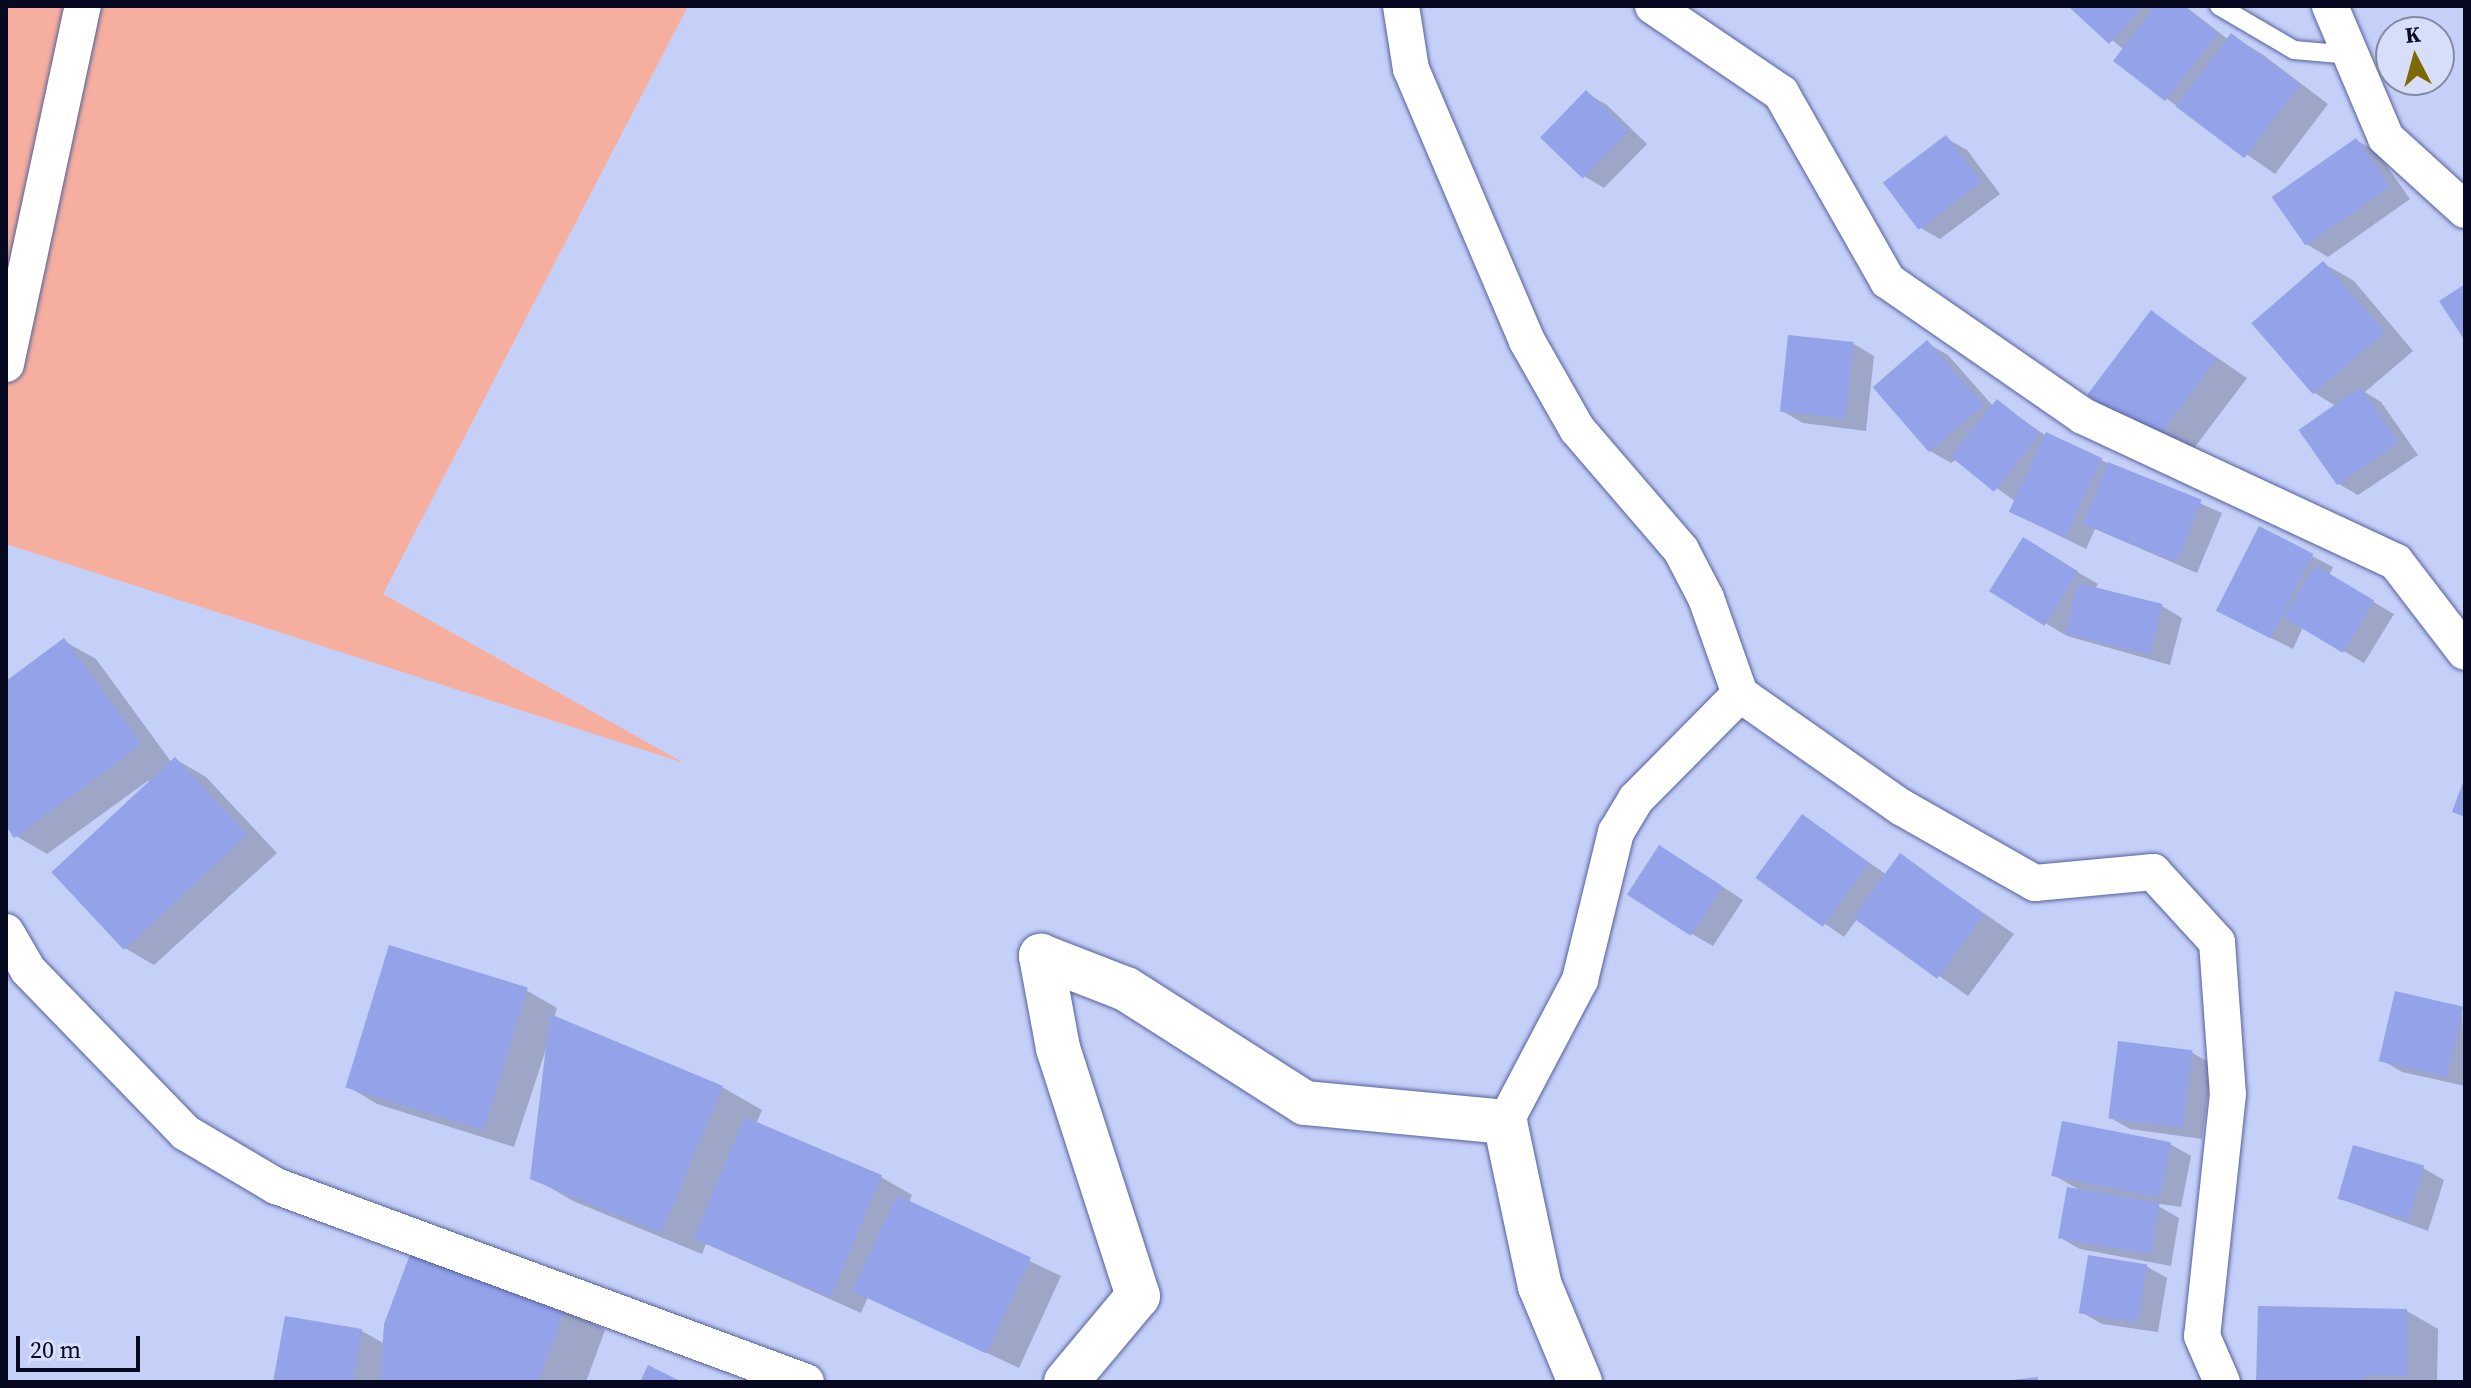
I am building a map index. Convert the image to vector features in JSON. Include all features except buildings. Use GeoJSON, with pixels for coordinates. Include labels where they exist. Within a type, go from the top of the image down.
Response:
{"type":"FeatureCollection","features":[{"type":"Feature","properties":{"kind":"street"},"geometry":{"type":"LineString","coordinates":[[6,364],[83,6]]}},
{"type":"Feature","properties":{"kind":"street"},"geometry":{"type":"LineString","coordinates":[[1401,6],[1411,69],[1527,341],[1577,429],[1681,550],[1706,598],[1740,694],[1901,807],[2035,883],[2153,872],[2217,942],[2228,1094],[2202,1336],[2222,1382]]}},
{"type":"Feature","properties":{"kind":"street"},"geometry":{"type":"LineString","coordinates":[[1653,6],[1781,93],[1888,281],[2083,416],[2396,562],[2465,652]]}},
{"type":"Feature","properties":{"kind":"street"},"geometry":{"type":"LineString","coordinates":[[2330,6],[2386,138],[2465,210]]}},
{"type":"Feature","properties":{"kind":"street"},"geometry":{"type":"LineString","coordinates":[[1580,1382],[1540,1286],[1505,1122],[1580,980],[1600,880],[1616,832],[1636,799],[1740,694]]}},
{"type":"Feature","properties":{"kind":"street"},"geometry":{"type":"LineString","coordinates":[[6,932],[28,970],[186,1133],[276,1186],[806,1382]]}},
{"type":"Feature","properties":{"kind":"street"},"geometry":{"type":"LineString","coordinates":[[1066,1382],[1138,1296],[1058,1048],[1041,956],[1126,989],[1305,1103],[1505,1122]]}},
{"type":"Feature","properties":{"kind":"lane"},"geometry":{"type":"LineString","coordinates":[[2219,6],[2294,50],[2351,55]]}},
{"type":"Feature","properties":{"kind":"shaded area"},"geometry":{"type":"Polygon","coordinates":[[[6,6],[688,6],[383,594],[684,763],[6,544],[6,6]]]}}]}
